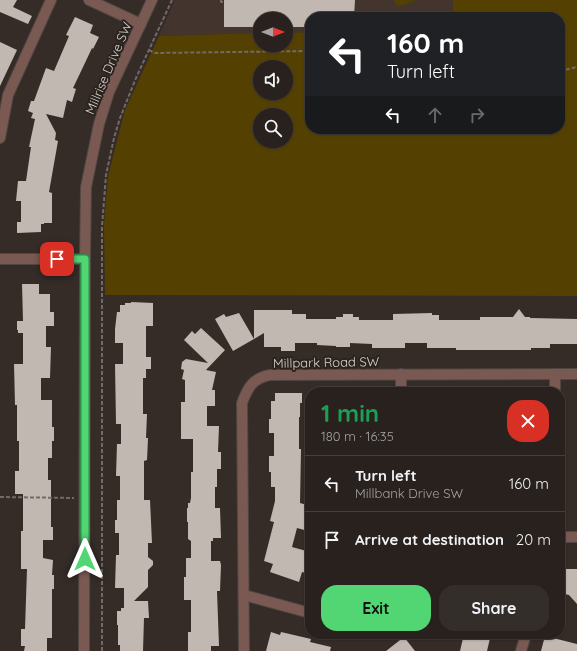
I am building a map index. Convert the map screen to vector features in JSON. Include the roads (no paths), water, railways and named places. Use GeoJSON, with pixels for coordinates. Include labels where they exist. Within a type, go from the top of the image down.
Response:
{"type":"FeatureCollection","features":[{"type":"Feature","properties":{"kind":"street"},"geometry":{"type":"LineString","coordinates":[[0,138],[8,96],[50,0]]}},
{"type":"Feature","properties":{"kind":"street"},"geometry":{"type":"LineString","coordinates":[[89,0],[140,24]]}},
{"type":"Feature","properties":{"kind":"street","name":"Millrise Drive SW"},"geometry":{"type":"LineString","coordinates":[[84,651],[86,187],[99,124],[110,92],[152,0]]}},
{"type":"Feature","properties":{"kind":"street"},"geometry":{"type":"LineString","coordinates":[[0,259],[85,259]]}},
{"type":"Feature","properties":{"kind":"street"},"geometry":{"type":"LineString","coordinates":[[401,374],[401,387]]}},
{"type":"Feature","properties":{"kind":"street"},"geometry":{"type":"LineString","coordinates":[[555,374],[555,387]]}},
{"type":"Feature","properties":{"kind":"street","name":"Millpark Road SW"},"geometry":{"type":"LineString","coordinates":[[244,651],[242,403],[246,392],[253,382],[260,377],[270,375],[577,374]]}},
{"type":"Feature","properties":{"kind":"street"},"geometry":{"type":"LineString","coordinates":[[565,537],[577,537]]}},
{"type":"Feature","properties":{"kind":"street"},"geometry":{"type":"LineString","coordinates":[[244,595],[305,612]]}},
{"type":"Feature","properties":{"kind":"street"},"geometry":{"type":"LineString","coordinates":[[521,651],[525,639]]}}]}
